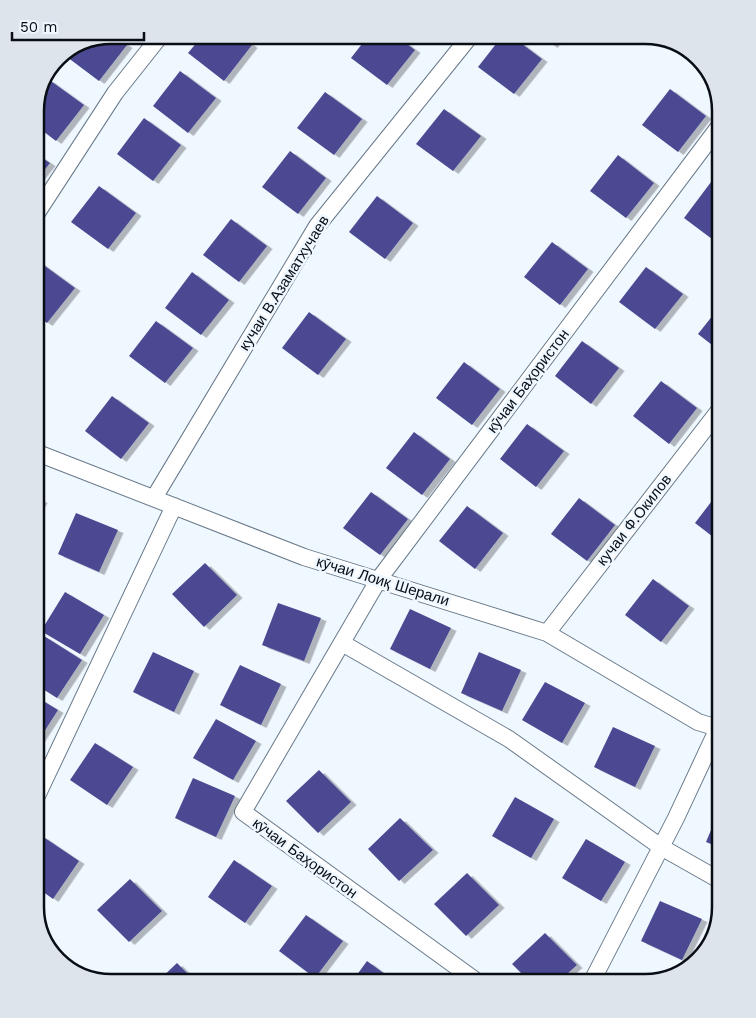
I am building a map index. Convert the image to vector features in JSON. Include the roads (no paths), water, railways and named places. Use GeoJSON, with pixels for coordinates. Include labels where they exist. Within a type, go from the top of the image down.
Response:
{"type":"FeatureCollection","features":[{"type":"Feature","properties":{"kind":"street"},"geometry":{"type":"LineString","coordinates":[[44,202],[115,93],[154,44]]}},
{"type":"Feature","properties":{"kind":"street","name":"кучаи В.Азаматхучаев"},"geometry":{"type":"LineString","coordinates":[[154,498],[317,226],[464,44]]}},
{"type":"Feature","properties":{"kind":"street","name":"кӯчаи Баҳористон"},"geometry":{"type":"LineString","coordinates":[[467,974],[243,812],[379,579],[712,136]]}},
{"type":"Feature","properties":{"kind":"street","name":"кучаи Ф.Окилов"},"geometry":{"type":"LineString","coordinates":[[547,633],[712,420]]}},
{"type":"Feature","properties":{"kind":"street","name":"кӯчаи Лоиқ Шерали"},"geometry":{"type":"LineString","coordinates":[[44,455],[304,556],[547,633],[698,722],[712,726]]}},
{"type":"Feature","properties":{"kind":"street"},"geometry":{"type":"LineString","coordinates":[[44,781],[174,506]]}},
{"type":"Feature","properties":{"kind":"street"},"geometry":{"type":"LineString","coordinates":[[342,643],[509,739],[662,847],[712,876]]}},
{"type":"Feature","properties":{"kind":"street"},"geometry":{"type":"LineString","coordinates":[[596,974],[662,847],[712,745]]}}]}
